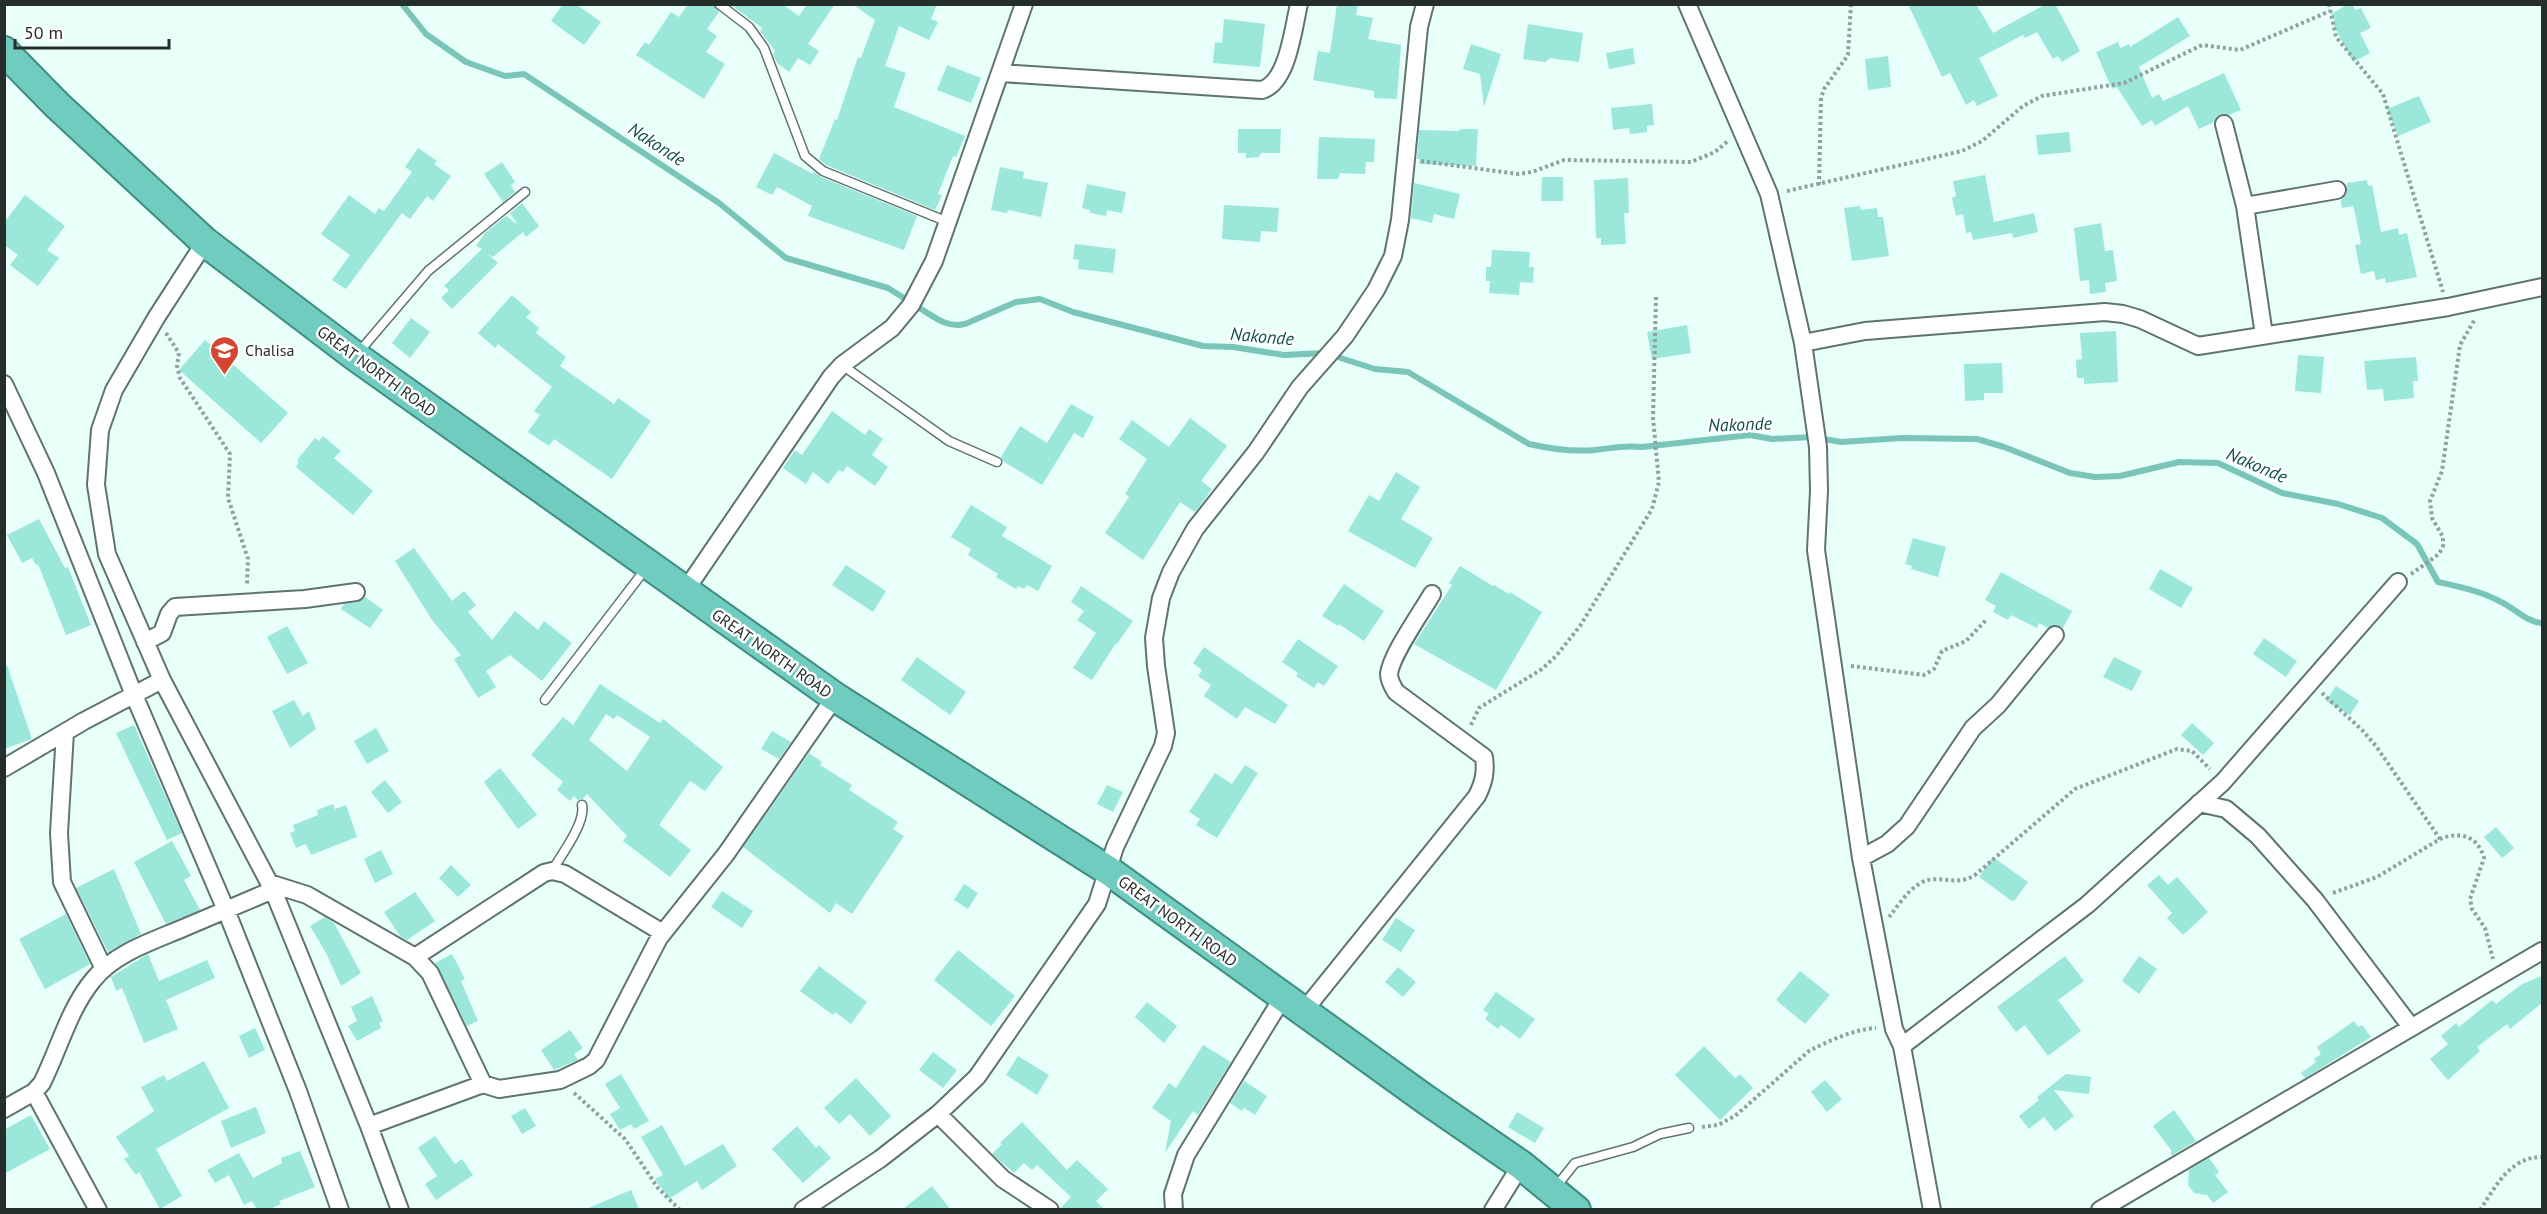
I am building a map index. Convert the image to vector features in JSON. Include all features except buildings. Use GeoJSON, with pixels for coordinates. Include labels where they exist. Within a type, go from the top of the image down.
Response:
{"type":"FeatureCollection","features":[{"type":"Feature","properties":{"kind":"highway","name":"GREAT NORTH ROAD"},"geometry":{"type":"LineString","coordinates":[[4,51],[57,105],[204,242],[355,356],[835,697],[1108,871],[1521,1165],[1576,1209]]}},
{"type":"Feature","properties":{"kind":"street"},"geometry":{"type":"LineString","coordinates":[[685,591],[813,400],[842,365],[892,328],[911,305],[934,261],[1024,4]]}},
{"type":"Feature","properties":{"kind":"street"},"geometry":{"type":"LineString","coordinates":[[1001,73],[1262,90],[1270,88],[1281,75],[1299,4]]}},
{"type":"Feature","properties":{"kind":"street"},"geometry":{"type":"LineString","coordinates":[[803,1209],[880,1159],[938,1114],[976,1077],[1097,904],[1115,847],[1163,746],[1166,733],[1156,666],[1155,638],[1161,598],[1171,572],[1195,529],[1256,452],[1300,387],[1345,336],[1376,290],[1393,256],[1400,220],[1419,27],[1425,4]]}},
{"type":"Feature","properties":{"kind":"street"},"geometry":{"type":"LineString","coordinates":[[1687,4],[1769,194],[1803,343],[1818,447],[1819,491],[1816,550],[1875,933],[1894,1029],[1902,1046],[1932,1209]]}},
{"type":"Feature","properties":{"kind":"street"},"geometry":{"type":"LineString","coordinates":[[2224,124],[2245,206],[2264,335]]}},
{"type":"Feature","properties":{"kind":"street"},"geometry":{"type":"LineString","coordinates":[[2245,206],[2337,190]]}},
{"type":"Feature","properties":{"kind":"street"},"geometry":{"type":"LineString","coordinates":[[204,242],[114,390],[100,430],[96,485],[107,554],[162,680],[271,887],[369,1126],[400,1209]]}},
{"type":"Feature","properties":{"kind":"street"},"geometry":{"type":"LineString","coordinates":[[1803,343],[1865,332],[2105,312],[2140,319],[2187,343],[2198,345],[2448,307],[2540,289],[2542,306]]}},
{"type":"Feature","properties":{"kind":"street"},"geometry":{"type":"LineString","coordinates":[[4,384],[46,472],[134,695],[226,910],[298,1091],[340,1209]]}},
{"type":"Feature","properties":{"kind":"street"},"geometry":{"type":"LineString","coordinates":[[1902,1046],[2088,905],[2223,782],[2398,582]]}},
{"type":"Feature","properties":{"kind":"street"},"geometry":{"type":"LineString","coordinates":[[145,642],[162,633],[169,614],[175,607],[305,599],[356,592]]}},
{"type":"Feature","properties":{"kind":"street"},"geometry":{"type":"LineString","coordinates":[[1174,1209],[1173,1194],[1186,1155],[1293,1004],[1477,796],[1484,783],[1486,768],[1484,757],[1396,692],[1389,676],[1393,662],[1432,594]]}},
{"type":"Feature","properties":{"kind":"street"},"geometry":{"type":"LineString","coordinates":[[1862,858],[1887,844],[1907,826],[1968,735],[1998,705],[2055,635]]}},
{"type":"Feature","properties":{"kind":"street"},"geometry":{"type":"LineString","coordinates":[[4,768],[64,732],[162,680]]}},
{"type":"Feature","properties":{"kind":"street"},"geometry":{"type":"LineString","coordinates":[[369,1126],[483,1084],[499,1089],[560,1080],[590,1066],[601,1053],[614,1021],[644,963],[663,933],[726,854],[835,697]]}},
{"type":"Feature","properties":{"kind":"street"},"geometry":{"type":"LineString","coordinates":[[64,732],[59,833],[62,882],[104,969]]}},
{"type":"Feature","properties":{"kind":"street"},"geometry":{"type":"LineString","coordinates":[[2199,803],[2226,809],[2258,836],[2315,900],[2411,1027]]}},
{"type":"Feature","properties":{"kind":"street"},"geometry":{"type":"LineString","coordinates":[[415,957],[544,873],[552,871],[565,874],[663,933]]}},
{"type":"Feature","properties":{"kind":"street"},"geometry":{"type":"LineString","coordinates":[[4,1109],[34,1092],[42,1083],[82,996],[94,977],[118,958],[226,910],[271,887],[307,895],[415,957],[430,973],[483,1084]]}},
{"type":"Feature","properties":{"kind":"street"},"geometry":{"type":"LineString","coordinates":[[2100,1209],[2542,951]]}},
{"type":"Feature","properties":{"kind":"street"},"geometry":{"type":"LineString","coordinates":[[34,1092],[98,1209]]}},
{"type":"Feature","properties":{"kind":"street"},"geometry":{"type":"LineString","coordinates":[[938,1114],[1003,1179],[1050,1209]]}},
{"type":"Feature","properties":{"kind":"street"},"geometry":{"type":"LineString","coordinates":[[1493,1209],[1521,1165]]}},
{"type":"Feature","properties":{"kind":"lane"},"geometry":{"type":"LineString","coordinates":[[719,4],[758,37],[805,156],[813,164],[823,171],[948,222]]}},
{"type":"Feature","properties":{"kind":"lane"},"geometry":{"type":"LineString","coordinates":[[355,356],[420,279],[525,192]]}},
{"type":"Feature","properties":{"kind":"lane"},"geometry":{"type":"LineString","coordinates":[[842,365],[949,441],[998,462]]}},
{"type":"Feature","properties":{"kind":"lane"},"geometry":{"type":"LineString","coordinates":[[545,700],[648,565]]}},
{"type":"Feature","properties":{"kind":"lane"},"geometry":{"type":"LineString","coordinates":[[552,871],[580,824],[584,812],[582,805]]}},
{"type":"Feature","properties":{"kind":"lane"},"geometry":{"type":"LineString","coordinates":[[1553,1191],[1575,1163],[1633,1147],[1660,1134],[1689,1128]]}},
{"type":"Feature","properties":{"kind":"path"},"geometry":{"type":"LineString","coordinates":[[1819,185],[1821,98],[1824,89],[1848,56],[1851,4]]}},
{"type":"Feature","properties":{"kind":"path"},"geometry":{"type":"LineString","coordinates":[[2329,4],[2336,37],[2383,94],[2448,307]]}},
{"type":"Feature","properties":{"kind":"path"},"geometry":{"type":"LineString","coordinates":[[1769,194],[1819,185],[1962,151],[1982,141],[2023,106],[2042,96],[2124,83],[2202,45],[2240,50],[2330,11]]}},
{"type":"Feature","properties":{"kind":"path"},"geometry":{"type":"LineString","coordinates":[[1406,159],[1518,174],[1532,172],[1555,161],[1563,160],[1690,162],[1715,152],[1741,129]]}},
{"type":"Feature","properties":{"kind":"path"},"geometry":{"type":"LineString","coordinates":[[1474,750],[1470,727],[1473,715],[1479,708],[1542,669],[1556,656],[1581,626],[1652,509],[1659,482],[1653,417],[1656,296]]}},
{"type":"Feature","properties":{"kind":"path"},"geometry":{"type":"LineString","coordinates":[[2398,582],[2433,559],[2439,554],[2442,546],[2443,537],[2432,518],[2430,501],[2442,471],[2460,345],[2487,300]]}},
{"type":"Feature","properties":{"kind":"path"},"geometry":{"type":"LineString","coordinates":[[156,318],[179,353],[177,366],[180,378],[230,454],[228,498],[240,531],[249,569],[244,603]]}},
{"type":"Feature","properties":{"kind":"path"},"geometry":{"type":"LineString","coordinates":[[1833,664],[1924,675],[1934,669],[1942,651],[1966,641],[1987,619]]}},
{"type":"Feature","properties":{"kind":"path"},"geometry":{"type":"LineString","coordinates":[[2309,682],[2362,730],[2440,839]]}},
{"type":"Feature","properties":{"kind":"path"},"geometry":{"type":"LineString","coordinates":[[1875,933],[1918,884],[1936,879],[1962,881],[1969,879],[2079,787],[2176,749],[2192,751],[2223,782]]}},
{"type":"Feature","properties":{"kind":"path"},"geometry":{"type":"LineString","coordinates":[[2315,900],[2377,877],[2440,839],[2460,834],[2466,836],[2484,858],[2470,899],[2472,909],[2485,928],[2498,975]]}},
{"type":"Feature","properties":{"kind":"path"},"geometry":{"type":"LineString","coordinates":[[1689,1128],[1718,1125],[1735,1116],[1809,1051],[1823,1043],[1866,1029],[1894,1029]]}},
{"type":"Feature","properties":{"kind":"path"},"geometry":{"type":"LineString","coordinates":[[560,1080],[626,1139],[658,1188],[680,1209]]}},
{"type":"Feature","properties":{"kind":"path"},"geometry":{"type":"LineString","coordinates":[[2480,1209],[2510,1168],[2526,1160],[2542,1157]]}},
{"type":"Feature","properties":{"kind":"waterway","name":"Nakonde"},"geometry":{"type":"LineString","coordinates":[[402,4],[426,34],[466,62],[505,76],[524,74],[719,203],[786,258],[888,288],[904,298]]}},
{"type":"Feature","properties":{"kind":"waterway","name":"Nakonde"},"geometry":{"type":"LineString","coordinates":[[921,309],[942,321],[959,325],[1016,302],[1040,299],[1073,312],[1203,346],[1233,347],[1284,355],[1325,353],[1375,369],[1408,372],[1529,444],[1562,450],[1587,451],[1642,447],[1750,435],[1772,439],[1813,437],[1841,442],[1902,438],[1977,439],[2070,473],[2095,477],[2120,476],[2179,462],[2218,463],[2282,493],[2338,504],[2382,518],[2417,544],[2438,582],[2486,595],[2521,615],[2542,623]]}},
{"type":"Feature","properties":{"kind":"place","name":"Chalisa"},"geometry":{"type":"Point","coordinates":[224,376]}}]}
